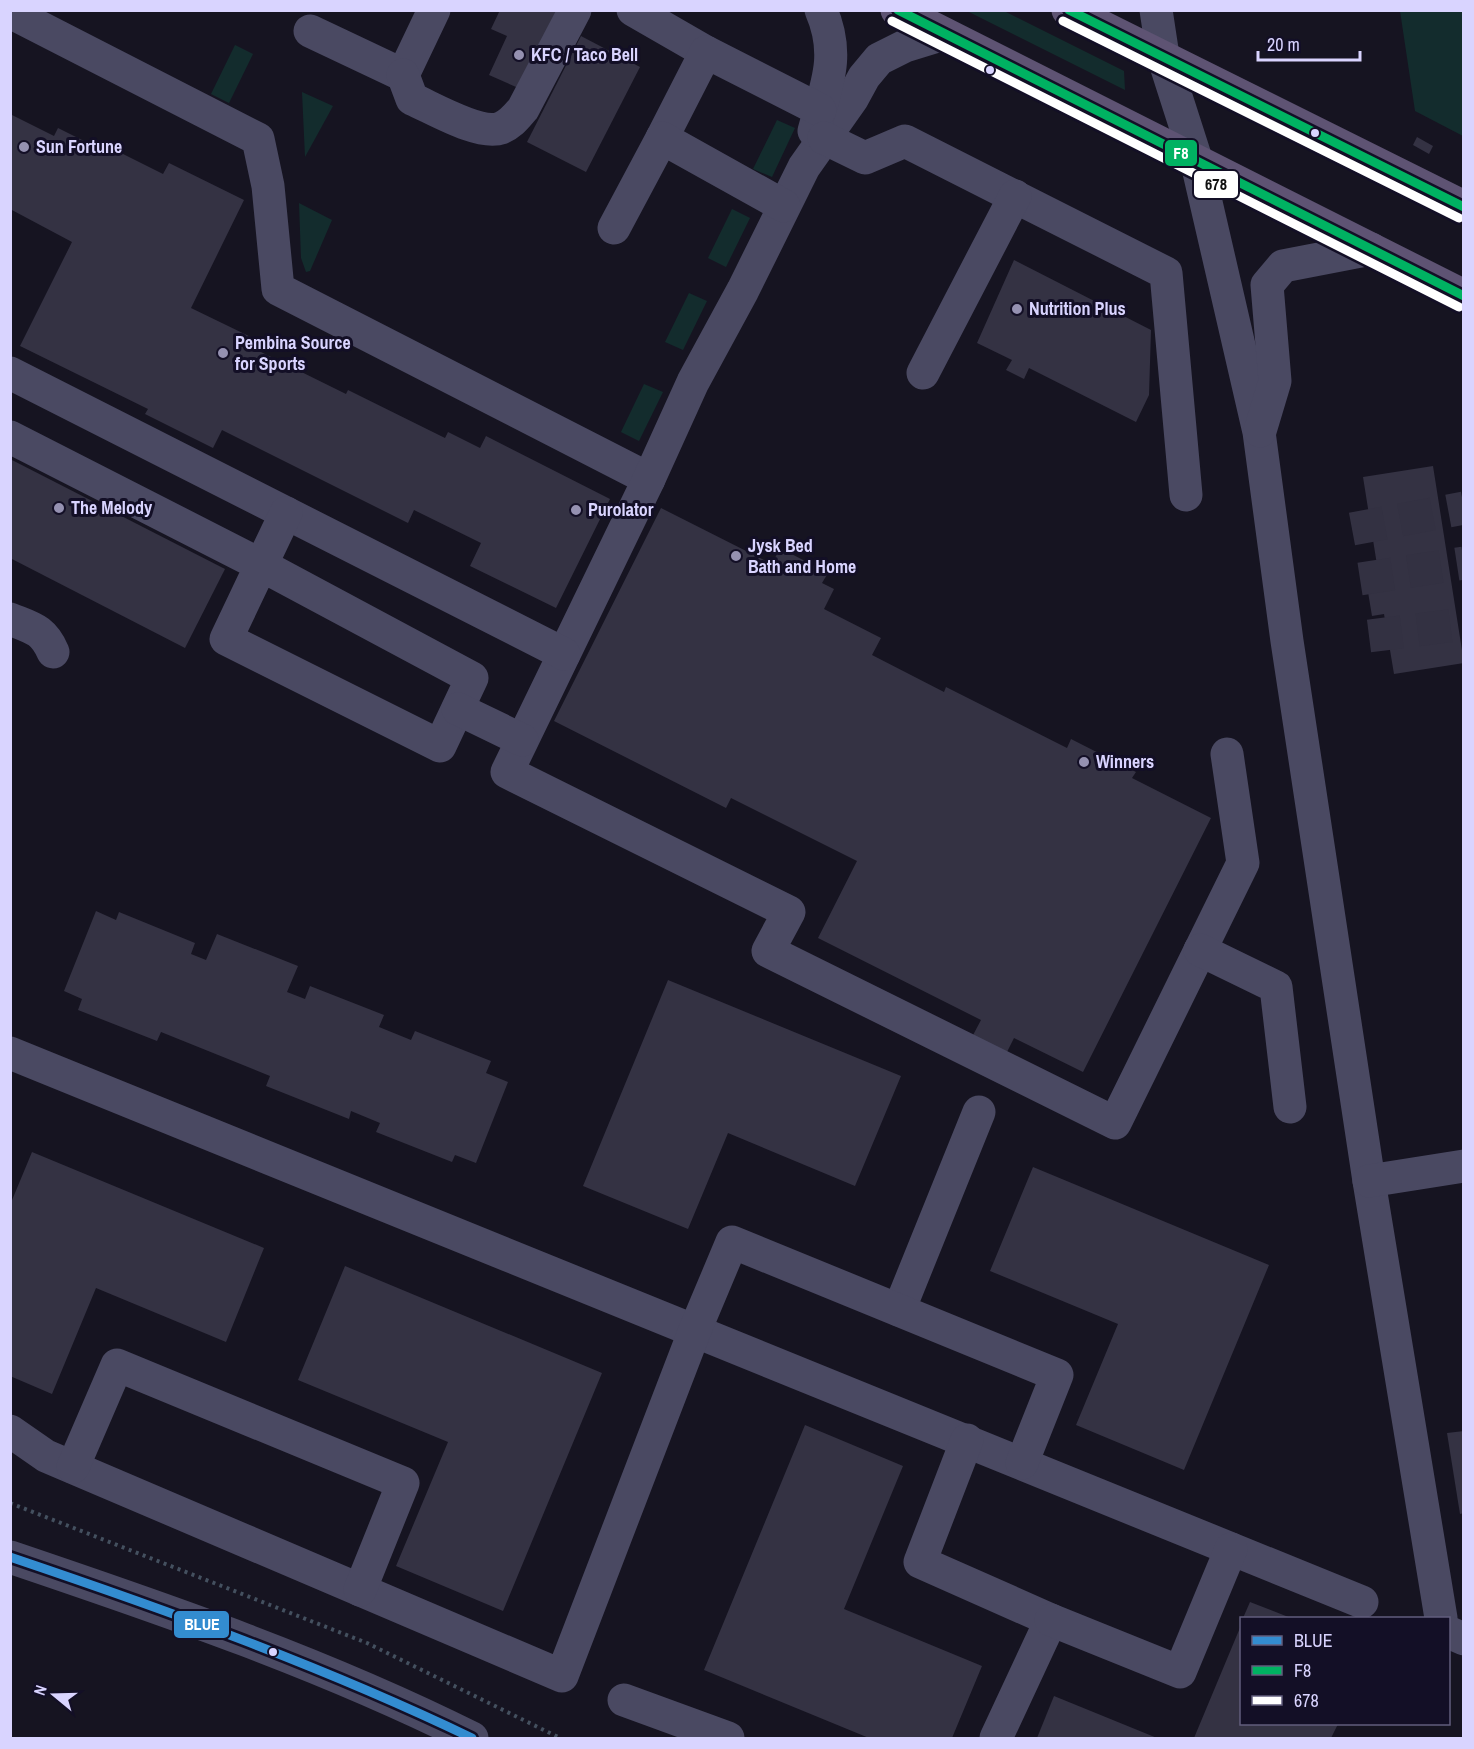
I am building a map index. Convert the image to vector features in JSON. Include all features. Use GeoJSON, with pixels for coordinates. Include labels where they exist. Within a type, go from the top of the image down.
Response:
{"type":"FeatureCollection","features":[{"type":"Feature","properties":{"kind":"main road"},"geometry":{"type":"LineString","coordinates":[[897,10],[1464,296]]}},
{"type":"Feature","properties":{"kind":"main road"},"geometry":{"type":"LineString","coordinates":[[1068,10],[1464,207]]}},
{"type":"Feature","properties":{"kind":"street"},"geometry":{"type":"LineString","coordinates":[[403,75],[434,10]]}},
{"type":"Feature","properties":{"kind":"street"},"geometry":{"type":"LineString","coordinates":[[310,31],[403,75],[412,99],[474,126],[486,130],[500,129],[513,121],[523,110],[575,10]]}},
{"type":"Feature","properties":{"kind":"street"},"geometry":{"type":"LineString","coordinates":[[633,10],[822,124],[865,158],[905,141],[1166,273],[1186,495]]}},
{"type":"Feature","properties":{"kind":"street"},"geometry":{"type":"LineString","coordinates":[[820,10],[831,39],[831,73],[822,124],[804,167],[743,290],[693,382],[649,479],[507,772],[789,912],[768,951],[1115,1123],[1243,862],[1227,754]]}},
{"type":"Feature","properties":{"kind":"street"},"geometry":{"type":"LineString","coordinates":[[1156,10],[1163,56],[1196,159],[1259,432],[1289,652],[1369,1181],[1441,1617]]}},
{"type":"Feature","properties":{"kind":"street"},"geometry":{"type":"LineString","coordinates":[[10,12],[258,139],[268,186],[278,289],[649,479]]}},
{"type":"Feature","properties":{"kind":"street"},"geometry":{"type":"LineString","coordinates":[[822,124],[852,99],[864,77],[879,59],[904,46],[944,34]]}},
{"type":"Feature","properties":{"kind":"street"},"geometry":{"type":"LineString","coordinates":[[614,228],[706,52]]}},
{"type":"Feature","properties":{"kind":"street"},"geometry":{"type":"LineString","coordinates":[[662,138],[784,206]]}},
{"type":"Feature","properties":{"kind":"street"},"geometry":{"type":"LineString","coordinates":[[923,373],[1015,196]]}},
{"type":"Feature","properties":{"kind":"street"},"geometry":{"type":"LineString","coordinates":[[1259,432],[1275,381],[1267,285],[1283,266],[1371,249]]}},
{"type":"Feature","properties":{"kind":"street"},"geometry":{"type":"LineString","coordinates":[[10,373],[564,654]]}},
{"type":"Feature","properties":{"kind":"street"},"geometry":{"type":"LineString","coordinates":[[10,437],[261,565],[472,678],[440,746],[226,639],[261,565],[286,513]]}},
{"type":"Feature","properties":{"kind":"street"},"geometry":{"type":"LineString","coordinates":[[10,619],[40,631],[48,640],[53,652]]}},
{"type":"Feature","properties":{"kind":"street"},"geometry":{"type":"LineString","coordinates":[[458,709],[522,740]]}},
{"type":"Feature","properties":{"kind":"street"},"geometry":{"type":"LineString","coordinates":[[1200,950],[1276,987],[1290,1107]]}},
{"type":"Feature","properties":{"kind":"street"},"geometry":{"type":"LineString","coordinates":[[10,1053],[1362,1602]]}},
{"type":"Feature","properties":{"kind":"street"},"geometry":{"type":"LineString","coordinates":[[899,1310],[979,1112]]}},
{"type":"Feature","properties":{"kind":"street"},"geometry":{"type":"LineString","coordinates":[[1369,1181],[1464,1166]]}},
{"type":"Feature","properties":{"kind":"street"},"geometry":{"type":"LineString","coordinates":[[10,1431],[46,1456],[562,1676],[695,1330],[732,1242],[1057,1375],[1022,1463]]}},
{"type":"Feature","properties":{"kind":"street"},"geometry":{"type":"LineString","coordinates":[[73,1467],[117,1365],[403,1483],[360,1590]]}},
{"type":"Feature","properties":{"kind":"street"},"geometry":{"type":"LineString","coordinates":[[967,1440],[920,1562],[1051,1620],[1180,1672],[1231,1549]]}},
{"type":"Feature","properties":{"kind":"street"},"geometry":{"type":"LineString","coordinates":[[10,1557],[166,1610],[323,1671],[472,1738]]}},
{"type":"Feature","properties":{"kind":"street"},"geometry":{"type":"LineString","coordinates":[[996,1738],[1051,1620]]}},
{"type":"Feature","properties":{"kind":"street"},"geometry":{"type":"LineString","coordinates":[[1450,1632],[1464,1639]]}},
{"type":"Feature","properties":{"kind":"street"},"geometry":{"type":"LineString","coordinates":[[624,1700],[728,1738]]}},
{"type":"Feature","properties":{"kind":"path"},"geometry":{"type":"LineString","coordinates":[[10,1503],[367,1643],[560,1738]]}},
{"type":"Feature","properties":{"kind":"green space"},"geometry":{"type":"Polygon","coordinates":[[[967,11],[1004,11],[1124,71],[1125,90],[967,11]]]}},
{"type":"Feature","properties":{"kind":"green space"},"geometry":{"type":"Polygon","coordinates":[[[1400,11],[1463,11],[1463,136],[1415,111],[1400,11]]]}},
{"type":"Feature","properties":{"kind":"green space"},"geometry":{"type":"Polygon","coordinates":[[[235,45],[253,54],[229,103],[211,94],[235,45]]]}},
{"type":"Feature","properties":{"kind":"green space"},"geometry":{"type":"Polygon","coordinates":[[[302,92],[333,106],[305,157],[302,92]]]}},
{"type":"Feature","properties":{"kind":"green space"},"geometry":{"type":"Polygon","coordinates":[[[777,120],[795,128],[772,177],[753,169],[777,120]]]}},
{"type":"Feature","properties":{"kind":"green space"},"geometry":{"type":"Polygon","coordinates":[[[299,203],[332,220],[310,271],[306,272],[301,258],[299,203]]]}},
{"type":"Feature","properties":{"kind":"green space"},"geometry":{"type":"Polygon","coordinates":[[[732,209],[750,218],[726,267],[708,258],[732,209]]]}},
{"type":"Feature","properties":{"kind":"green space"},"geometry":{"type":"Polygon","coordinates":[[[689,293],[707,301],[683,350],[665,342],[689,293]]]}},
{"type":"Feature","properties":{"kind":"green space"},"geometry":{"type":"Polygon","coordinates":[[[644,384],[663,392],[639,441],[621,432],[644,384]]]}},
{"type":"Feature","properties":{"kind":"building","name":"KFC / Taco Bell"},"geometry":{"type":"Polygon","coordinates":[[[500,10],[561,10],[523,90],[489,75],[507,36],[491,29],[500,10]]]}},
{"type":"Feature","properties":{"kind":"building"},"geometry":{"type":"Polygon","coordinates":[[[581,36],[640,67],[586,172],[527,142],[581,36]]]}},
{"type":"Feature","properties":{"kind":"building"},"geometry":{"type":"Polygon","coordinates":[[[10,114],[54,136],[58,128],[112,155],[115,150],[163,174],[169,163],[244,200],[191,308],[265,344],[261,352],[346,394],[348,390],[445,438],[448,432],[480,448],[486,436],[610,499],[556,608],[470,566],[481,543],[414,510],[408,523],[222,430],[213,448],[145,414],[148,409],[20,346],[72,242],[10,209],[10,114]]]}},
{"type":"Feature","properties":{"kind":"building"},"geometry":{"type":"Polygon","coordinates":[[[1417,137],[1433,146],[1429,154],[1413,145],[1417,137]]]}},
{"type":"Feature","properties":{"kind":"building"},"geometry":{"type":"Polygon","coordinates":[[[1014,260],[1151,330],[1149,395],[1136,422],[1029,368],[1024,379],[1006,370],[1012,360],[977,343],[1014,260]]]}},
{"type":"Feature","properties":{"kind":"building","name":"The Melody"},"geometry":{"type":"Polygon","coordinates":[[[10,459],[225,569],[185,648],[10,558],[10,459]]]}},
{"type":"Feature","properties":{"kind":"building"},"geometry":{"type":"Polygon","coordinates":[[[1433,466],[1464,663],[1394,674],[1384,614],[1372,616],[1368,592],[1381,590],[1363,477],[1433,466]]]}},
{"type":"Feature","properties":{"kind":"building"},"geometry":{"type":"Polygon","coordinates":[[[661,508],[772,564],[780,548],[828,573],[822,583],[834,589],[824,609],[881,638],[872,655],[944,692],[946,687],[1067,748],[1071,739],[1136,772],[1132,778],[1211,818],[1083,1072],[1014,1038],[1006,1054],[972,1037],[981,1020],[818,938],[857,861],[731,798],[726,808],[554,721],[661,508]]]}},
{"type":"Feature","properties":{"kind":"building"},"geometry":{"type":"Polygon","coordinates":[[[96,911],[116,920],[119,912],[195,943],[191,954],[206,960],[217,934],[298,966],[287,992],[305,999],[310,986],[384,1015],[379,1027],[411,1040],[415,1031],[491,1061],[486,1073],[508,1082],[476,1163],[455,1155],[452,1162],[376,1132],[380,1123],[351,1111],[349,1119],[266,1086],[270,1076],[161,1032],[157,1041],[78,1010],[82,999],[64,991],[96,911]]]}},
{"type":"Feature","properties":{"kind":"building"},"geometry":{"type":"Polygon","coordinates":[[[668,980],[901,1076],[855,1186],[728,1133],[688,1229],[583,1186],[668,980]]]}},
{"type":"Feature","properties":{"kind":"building"},"geometry":{"type":"Polygon","coordinates":[[[32,1152],[264,1248],[226,1342],[96,1288],[52,1394],[10,1376],[10,1205],[32,1152]]]}},
{"type":"Feature","properties":{"kind":"building"},"geometry":{"type":"Polygon","coordinates":[[[1033,1167],[1269,1265],[1184,1470],[1076,1425],[1118,1324],[990,1271],[1033,1167]]]}},
{"type":"Feature","properties":{"kind":"building"},"geometry":{"type":"Polygon","coordinates":[[[345,1266],[602,1373],[503,1611],[396,1566],[448,1442],[298,1380],[345,1266]]]}},
{"type":"Feature","properties":{"kind":"building"},"geometry":{"type":"Polygon","coordinates":[[[805,1425],[903,1466],[844,1609],[982,1666],[952,1738],[869,1738],[704,1670],[805,1425]]]}},
{"type":"Feature","properties":{"kind":"building"},"geometry":{"type":"Polygon","coordinates":[[[1464,1431],[1464,1513],[1460,1514],[1447,1433],[1464,1431]]]}},
{"type":"Feature","properties":{"kind":"building"},"geometry":{"type":"Polygon","coordinates":[[[1250,1602],[1288,1617],[1243,1617],[1250,1602]]]}},
{"type":"Feature","properties":{"kind":"building"},"geometry":{"type":"Polygon","coordinates":[[[1240,1628],[1240,1725],[1338,1725],[1331,1738],[1194,1738],[1240,1628]]]}},
{"type":"Feature","properties":{"kind":"building"},"geometry":{"type":"Polygon","coordinates":[[[1054,1696],[1157,1738],[1037,1738],[1054,1696]]]}},
{"type":"Feature","properties":{"kind":"tunnel"},"geometry":{"type":"LineString","coordinates":[[1352,529],[1464,508]]}},
{"type":"Feature","properties":{"kind":"tunnel"},"geometry":{"type":"LineString","coordinates":[[1360,579],[1464,563]]}},
{"type":"Feature","properties":{"kind":"tunnel"},"geometry":{"type":"LineString","coordinates":[[1369,636],[1464,624]]}},
{"type":"Feature","properties":{"kind":"transit line","name":"F8"},"geometry":{"type":"LineString","coordinates":[[898,10],[1464,296]]}},
{"type":"Feature","properties":{"kind":"transit line","name":"F8"},"geometry":{"type":"LineString","coordinates":[[1069,10],[1464,207]]}},
{"type":"Feature","properties":{"kind":"transit line","name":"678"},"geometry":{"type":"LineString","coordinates":[[892,21],[1459,307]]}},
{"type":"Feature","properties":{"kind":"transit line","name":"678"},"geometry":{"type":"LineString","coordinates":[[1063,21],[1459,218]]}},
{"type":"Feature","properties":{"kind":"transit line","name":"BLUE"},"geometry":{"type":"LineString","coordinates":[[10,1557],[244,1640],[359,1687],[472,1738]]}},
{"type":"Feature","properties":{"kind":"place","name":"KFC / Taco Bell"},"geometry":{"type":"Point","coordinates":[519,55]}},
{"type":"Feature","properties":{"kind":"place","name":"Sun Fortune"},"geometry":{"type":"Point","coordinates":[24,147]}},
{"type":"Feature","properties":{"kind":"place","name":"Nutrition Plus"},"geometry":{"type":"Point","coordinates":[1017,309]}},
{"type":"Feature","properties":{"kind":"place","name":"Pembina Source for Sports"},"geometry":{"type":"Point","coordinates":[223,353]}},
{"type":"Feature","properties":{"kind":"place","name":"The Melody"},"geometry":{"type":"Point","coordinates":[59,508]}},
{"type":"Feature","properties":{"kind":"place","name":"Purolator"},"geometry":{"type":"Point","coordinates":[576,510]}},
{"type":"Feature","properties":{"kind":"place","name":"Jysk Bed Bath and Home"},"geometry":{"type":"Point","coordinates":[736,556]}},
{"type":"Feature","properties":{"kind":"place","name":"Winners"},"geometry":{"type":"Point","coordinates":[1084,762]}}]}
